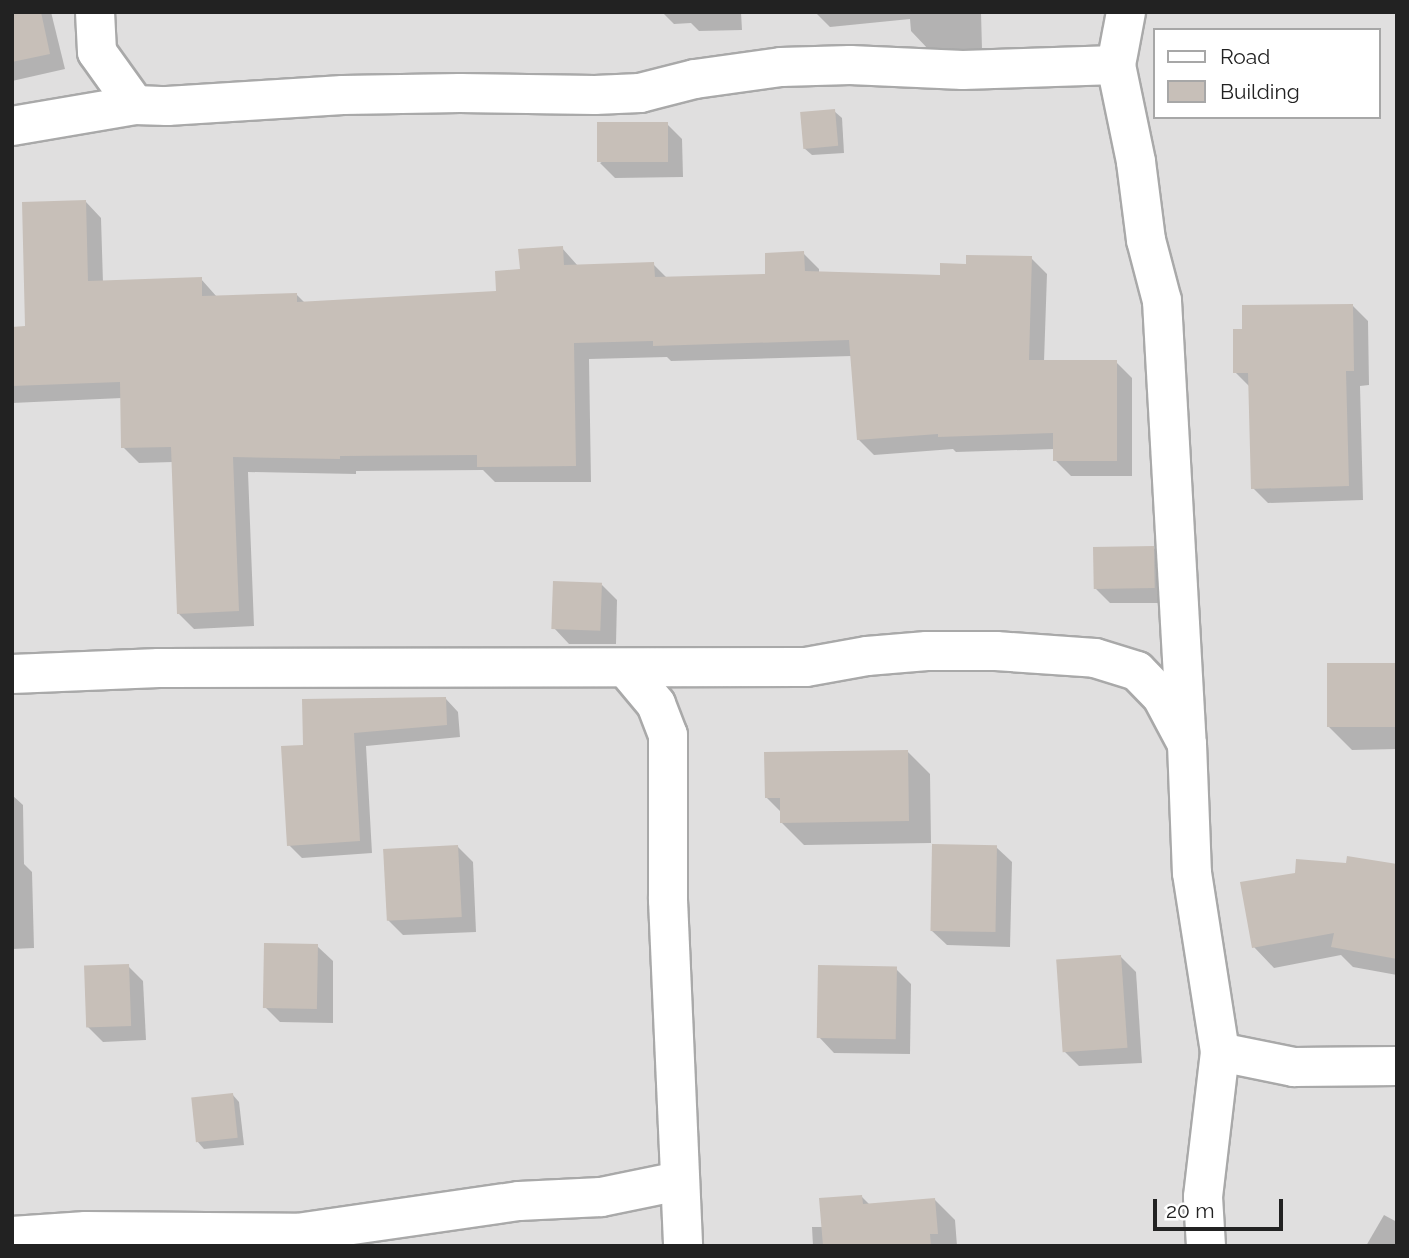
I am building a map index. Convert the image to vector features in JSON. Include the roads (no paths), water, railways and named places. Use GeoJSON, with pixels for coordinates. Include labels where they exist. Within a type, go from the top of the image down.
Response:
{"type":"FeatureCollection","features":[{"type":"Feature","properties":{"kind":"street"},"geometry":{"type":"LineString","coordinates":[[95,12],[97,52],[135,105]]}},
{"type":"Feature","properties":{"kind":"street"},"geometry":{"type":"LineString","coordinates":[[1126,12],[1116,65],[1136,162],[1146,240],[1162,301],[1192,873],[1220,1052],[1203,1197],[1206,1246]]}},
{"type":"Feature","properties":{"kind":"street"},"geometry":{"type":"LineString","coordinates":[[12,126],[135,105],[167,106],[342,95],[640,93],[695,79],[781,67],[850,65],[963,70],[1116,65]]}},
{"type":"Feature","properties":{"kind":"street"},"geometry":{"type":"LineString","coordinates":[[12,674],[159,668],[806,667],[867,656],[927,651],[996,651],[1095,658],[1137,671],[1162,697],[1187,744]]}},
{"type":"Feature","properties":{"kind":"street"},"geometry":{"type":"LineString","coordinates":[[626,668],[656,704],[668,735],[668,900],[683,1246]]}},
{"type":"Feature","properties":{"kind":"street"},"geometry":{"type":"LineString","coordinates":[[1220,1052],[1294,1067],[1397,1066]]}},
{"type":"Feature","properties":{"kind":"street"},"geometry":{"type":"LineString","coordinates":[[12,1236],[86,1231],[297,1233],[519,1201],[601,1197],[679,1181]]}}]}
